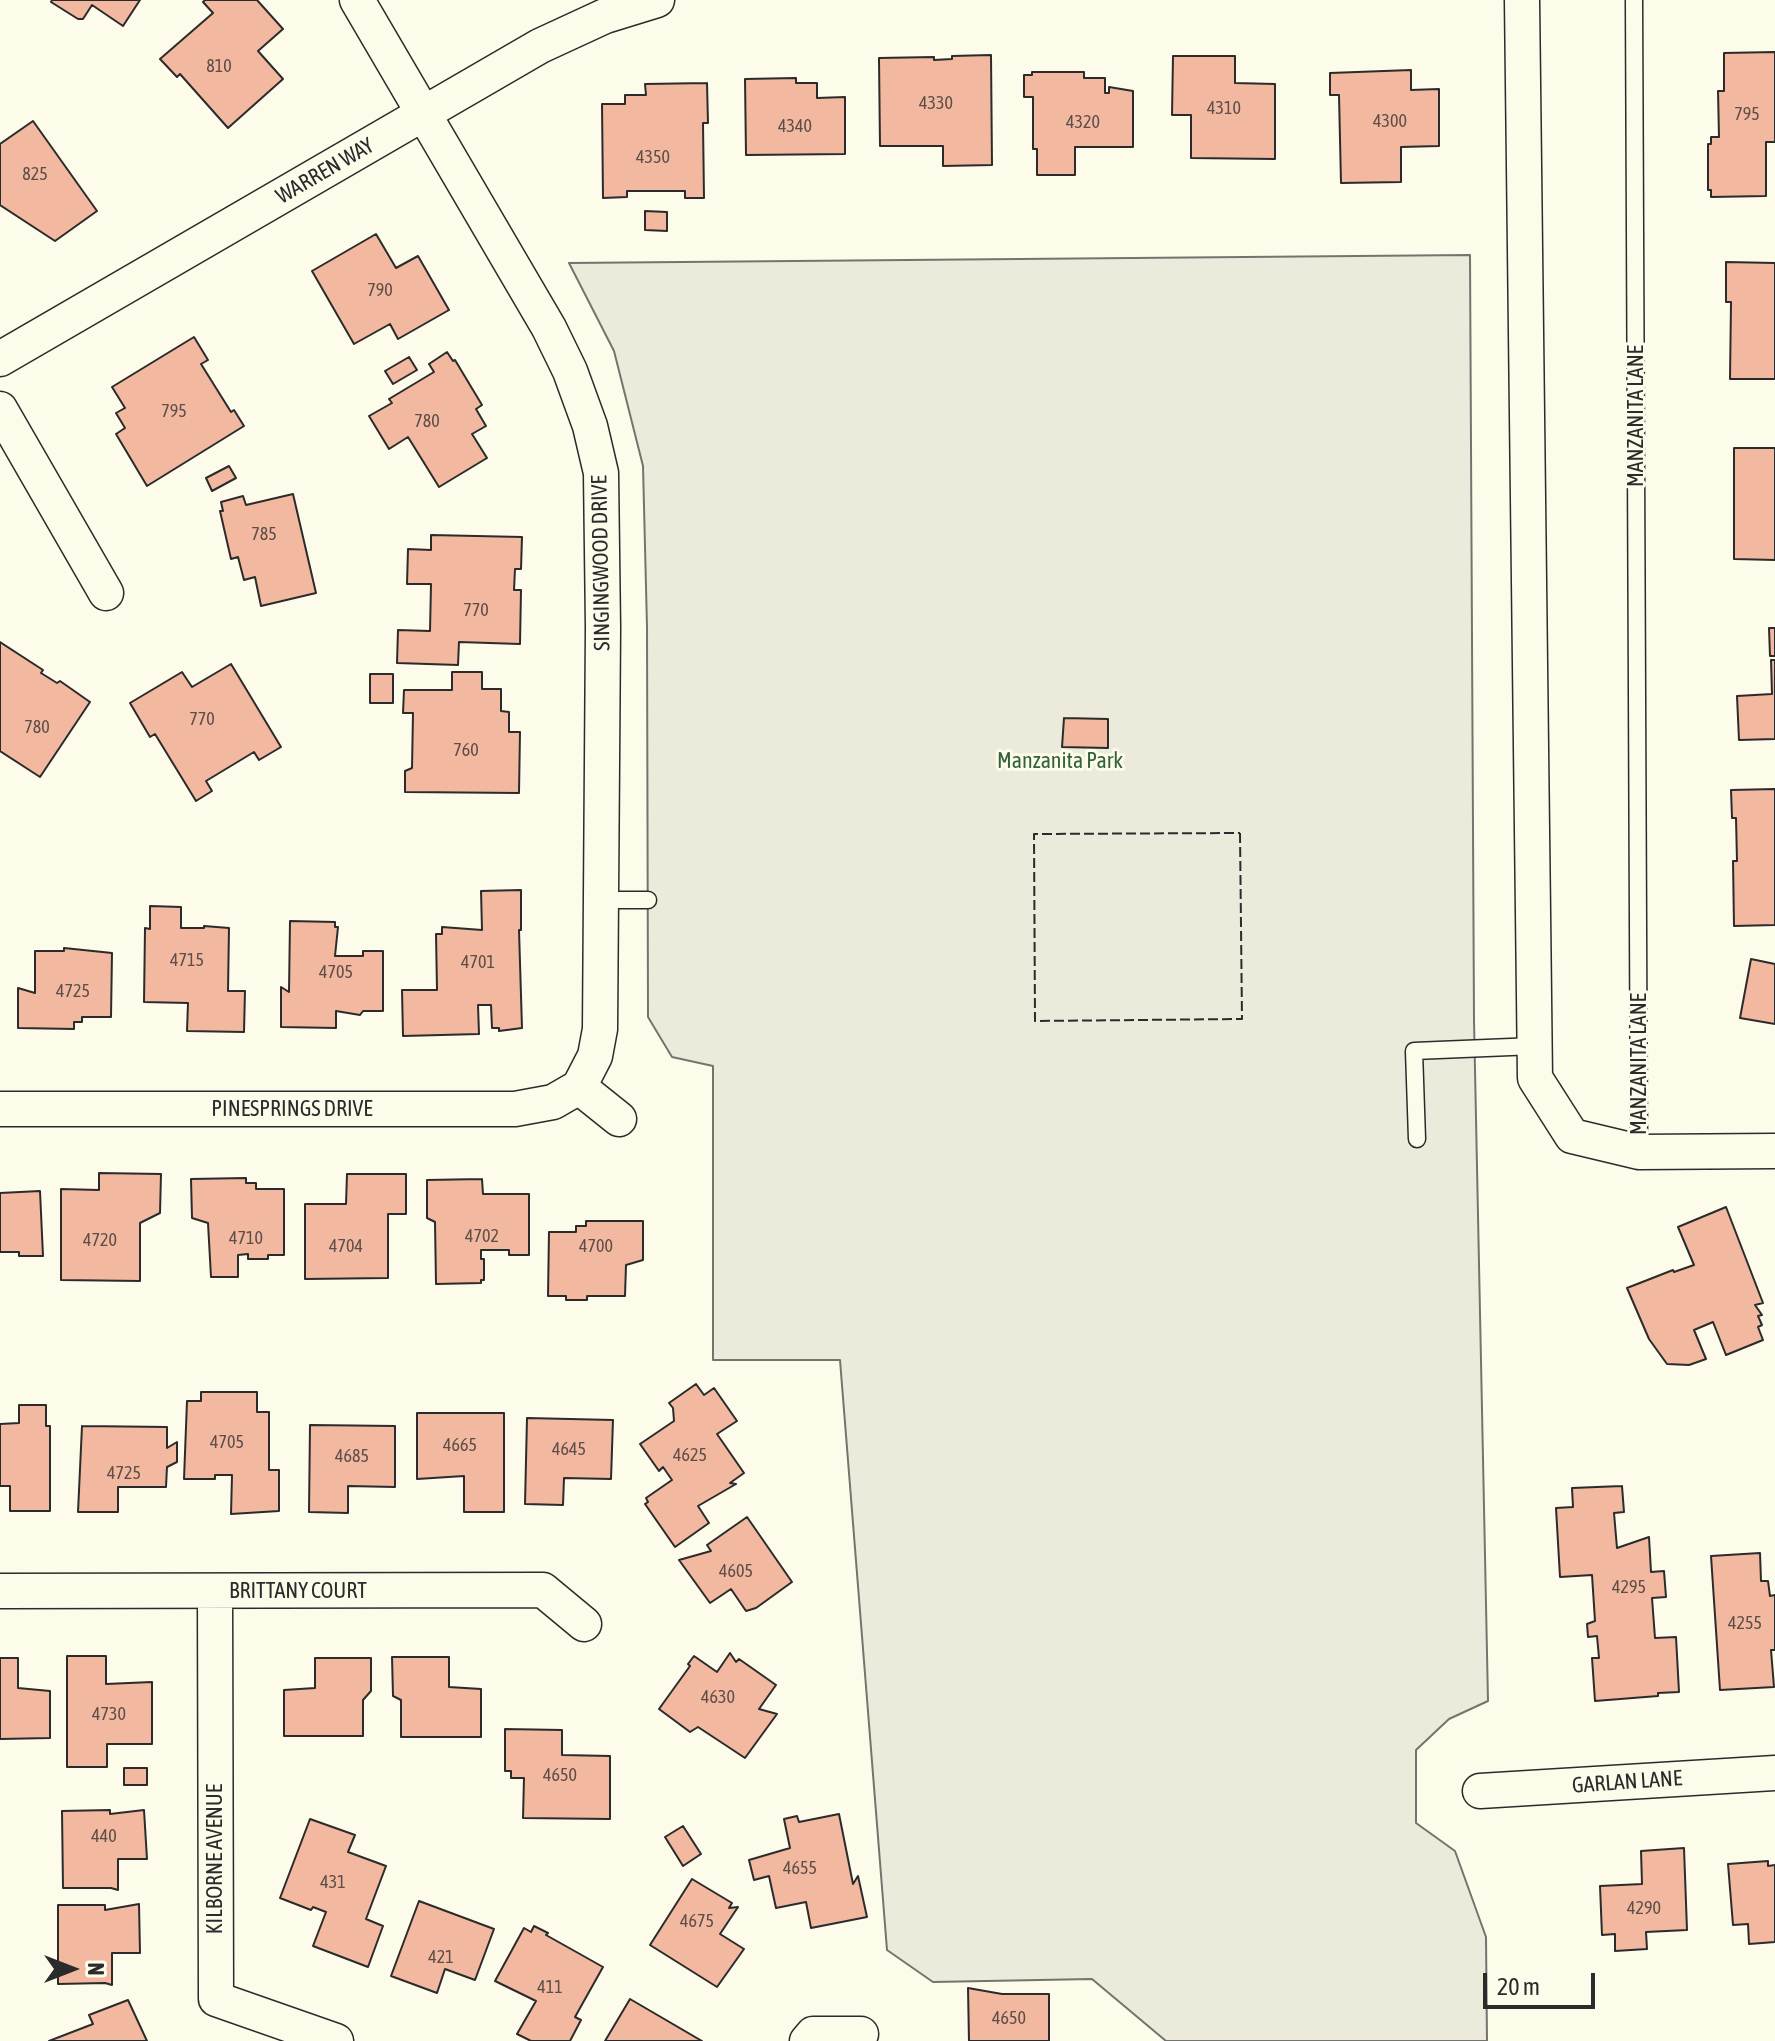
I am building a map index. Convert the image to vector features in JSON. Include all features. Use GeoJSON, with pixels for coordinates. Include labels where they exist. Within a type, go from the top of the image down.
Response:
{"type":"FeatureCollection","features":[{"type":"Feature","properties":{"kind":"street","name":"SINGINGWOOD DRIVE"},"geometry":{"type":"LineString","coordinates":[[357,0],[549,328],[570,371],[590,426],[601,473],[600,1029],[595,1056],[579,1087]]}},
{"type":"Feature","properties":{"kind":"street","name":"WARREN WAY"},"geometry":{"type":"LineString","coordinates":[[0,359],[540,46],[605,16],[657,0]]}},
{"type":"Feature","properties":{"kind":"street","name":"MANZANITA LANE"},"geometry":{"type":"LineString","coordinates":[[1522,0],[1535,1078],[1572,1136],[1639,1152]]}},
{"type":"Feature","properties":{"kind":"street"},"geometry":{"type":"LineString","coordinates":[[0,409],[106,593]]}},
{"type":"Feature","properties":{"kind":"street"},"geometry":{"type":"LineString","coordinates":[[579,1087],[619,1119]]}},
{"type":"Feature","properties":{"kind":"street","name":"PINESPRINGS DRIVE"},"geometry":{"type":"LineString","coordinates":[[0,1109],[515,1109],[553,1102],[579,1087]]}},
{"type":"Feature","properties":{"kind":"street"},"geometry":{"type":"LineString","coordinates":[[1639,1152],[1775,1151]]}},
{"type":"Feature","properties":{"kind":"street","name":"BRITTANY COURT"},"geometry":{"type":"LineString","coordinates":[[0,1591],[543,1590],[584,1624]]}},
{"type":"Feature","properties":{"kind":"street","name":"KILBORNE AVENUE"},"geometry":{"type":"LineString","coordinates":[[215,1591],[216,1999],[336,2041]]}},
{"type":"Feature","properties":{"kind":"street","name":"GARLAN LANE"},"geometry":{"type":"LineString","coordinates":[[1480,1791],[1775,1773]]}},
{"type":"Feature","properties":{"kind":"street"},"geometry":{"type":"LineString","coordinates":[[807,2041],[813,2034],[861,2034]]}},
{"type":"Feature","properties":{"kind":"lane","name":"MANZANITA LANE"},"geometry":{"type":"LineString","coordinates":[[1634,0],[1639,1152]]}},
{"type":"Feature","properties":{"kind":"lane"},"geometry":{"type":"LineString","coordinates":[[600,900],[648,900]]}},
{"type":"Feature","properties":{"kind":"lane"},"geometry":{"type":"LineString","coordinates":[[1417,1139],[1414,1051],[1535,1046]]}},
{"type":"Feature","properties":{"kind":"green space","name":"Manzanita Park"},"geometry":{"type":"Polygon","coordinates":[[[1470,255],[1474,1021],[1488,1701],[1449,1719],[1416,1750],[1416,1823],[1455,1851],[1486,1937],[1487,2041],[1166,2041],[1092,1979],[933,1982],[887,1950],[840,1360],[713,1360],[713,1066],[672,1057],[648,1017],[647,627],[643,466],[614,351],[569,263],[1470,255]]]}},
{"type":"Feature","properties":{"kind":"building"},"geometry":{"type":"Polygon","coordinates":[[[52,0],[140,0],[123,26],[92,5],[83,19],[78,19],[52,0]]]}},
{"type":"Feature","properties":{"kind":"building"},"geometry":{"type":"Polygon","coordinates":[[[257,0],[283,29],[258,51],[283,79],[228,128],[180,74],[177,77],[160,59],[213,13],[203,2],[257,0]]]}},
{"type":"Feature","properties":{"kind":"building"},"geometry":{"type":"Polygon","coordinates":[[[1775,52],[1775,142],[1766,142],[1766,196],[1711,197],[1711,190],[1708,190],[1708,144],[1711,144],[1711,137],[1719,137],[1718,91],[1724,91],[1724,53],[1775,52]]]}},
{"type":"Feature","properties":{"kind":"building"},"geometry":{"type":"Polygon","coordinates":[[[991,55],[992,165],[943,166],[943,146],[880,146],[879,58],[934,57],[934,60],[952,59],[952,56],[991,55]]]}},
{"type":"Feature","properties":{"kind":"building"},"geometry":{"type":"Polygon","coordinates":[[[1173,56],[1235,56],[1235,83],[1275,84],[1275,159],[1191,158],[1191,115],[1172,115],[1173,56]]]}},
{"type":"Feature","properties":{"kind":"building"},"geometry":{"type":"Polygon","coordinates":[[[1411,70],[1411,90],[1439,89],[1439,146],[1401,147],[1401,182],[1341,183],[1339,95],[1330,95],[1330,73],[1411,70]]]}},
{"type":"Feature","properties":{"kind":"building"},"geometry":{"type":"Polygon","coordinates":[[[1032,72],[1084,72],[1084,78],[1105,78],[1105,93],[1109,93],[1109,87],[1133,91],[1133,147],[1075,147],[1075,175],[1037,175],[1037,149],[1033,149],[1033,97],[1024,97],[1024,75],[1032,75],[1032,72]]]}},
{"type":"Feature","properties":{"kind":"building"},"geometry":{"type":"Polygon","coordinates":[[[796,78],[796,83],[817,83],[817,98],[845,97],[845,154],[746,155],[745,79],[796,78]]]}},
{"type":"Feature","properties":{"kind":"building"},"geometry":{"type":"Polygon","coordinates":[[[707,83],[708,123],[703,123],[704,198],[685,198],[685,191],[627,191],[627,197],[603,198],[602,104],[625,104],[625,95],[646,95],[645,84],[707,83]]]}},
{"type":"Feature","properties":{"kind":"building"},"geometry":{"type":"Polygon","coordinates":[[[33,121],[97,211],[55,241],[0,205],[0,144],[33,121]]]}},
{"type":"Feature","properties":{"kind":"building"},"geometry":{"type":"Polygon","coordinates":[[[645,211],[667,212],[667,231],[645,230],[645,211]]]}},
{"type":"Feature","properties":{"kind":"building"},"geometry":{"type":"Polygon","coordinates":[[[376,234],[396,268],[418,256],[449,310],[398,339],[390,324],[354,344],[312,271],[376,234]]]}},
{"type":"Feature","properties":{"kind":"building"},"geometry":{"type":"Polygon","coordinates":[[[1726,262],[1775,263],[1775,379],[1730,379],[1731,302],[1726,302],[1726,262]]]}},
{"type":"Feature","properties":{"kind":"building"},"geometry":{"type":"Polygon","coordinates":[[[194,337],[208,360],[201,364],[231,412],[234,410],[244,426],[147,486],[116,434],[125,428],[116,413],[125,408],[112,387],[194,337]]]}},
{"type":"Feature","properties":{"kind":"building"},"geometry":{"type":"Polygon","coordinates":[[[447,352],[482,405],[476,409],[486,426],[472,434],[487,458],[439,487],[408,437],[389,449],[369,416],[392,403],[389,399],[434,372],[429,364],[447,352]]]}},
{"type":"Feature","properties":{"kind":"building"},"geometry":{"type":"Polygon","coordinates":[[[409,357],[417,370],[393,384],[385,371],[409,357]]]}},
{"type":"Feature","properties":{"kind":"building"},"geometry":{"type":"Polygon","coordinates":[[[1734,448],[1775,448],[1775,560],[1734,559],[1734,448]]]}},
{"type":"Feature","properties":{"kind":"building"},"geometry":{"type":"Polygon","coordinates":[[[229,466],[236,478],[212,491],[206,478],[229,466]]]}},
{"type":"Feature","properties":{"kind":"building"},"geometry":{"type":"Polygon","coordinates":[[[293,494],[316,593],[261,606],[255,577],[244,580],[238,557],[231,559],[220,511],[223,511],[221,502],[243,496],[246,505],[293,494]]]}},
{"type":"Feature","properties":{"kind":"building"},"geometry":{"type":"Polygon","coordinates":[[[431,535],[522,537],[521,569],[515,569],[514,590],[521,590],[520,644],[459,642],[458,665],[397,663],[398,630],[430,631],[431,584],[407,584],[408,549],[431,550],[431,535]]]}},
{"type":"Feature","properties":{"kind":"building"},"geometry":{"type":"Polygon","coordinates":[[[1769,628],[1775,628],[1775,656],[1770,656],[1769,628]]]}},
{"type":"Feature","properties":{"kind":"building"},"geometry":{"type":"Polygon","coordinates":[[[0,642],[43,670],[41,673],[57,683],[60,681],[90,702],[40,777],[0,751],[0,642]]]}},
{"type":"Feature","properties":{"kind":"building"},"geometry":{"type":"Polygon","coordinates":[[[1771,660],[1775,660],[1775,739],[1739,740],[1737,696],[1772,694],[1771,660]]]}},
{"type":"Feature","properties":{"kind":"building"},"geometry":{"type":"Polygon","coordinates":[[[231,664],[281,747],[259,760],[254,752],[206,781],[212,791],[196,801],[155,734],[150,737],[130,703],[182,672],[192,687],[231,664]]]}},
{"type":"Feature","properties":{"kind":"building"},"geometry":{"type":"Polygon","coordinates":[[[452,672],[482,672],[482,689],[501,689],[501,711],[509,712],[509,732],[520,732],[519,793],[405,792],[405,771],[412,768],[413,713],[403,713],[404,690],[452,690],[452,672]]]}},
{"type":"Feature","properties":{"kind":"building"},"geometry":{"type":"Polygon","coordinates":[[[370,674],[393,674],[393,703],[370,703],[370,674]]]}},
{"type":"Feature","properties":{"kind":"building"},"geometry":{"type":"Polygon","coordinates":[[[1064,718],[1108,719],[1108,748],[1062,747],[1064,718]]]}},
{"type":"Feature","properties":{"kind":"building"},"geometry":{"type":"Polygon","coordinates":[[[1775,789],[1775,925],[1734,926],[1733,861],[1737,861],[1736,818],[1732,818],[1731,790],[1775,789]]]}},
{"type":"Feature","properties":{"kind":"building"},"geometry":{"type":"Polygon","coordinates":[[[521,890],[522,1028],[499,1031],[499,1028],[492,1028],[491,1005],[478,1005],[479,1034],[403,1036],[402,990],[437,990],[436,934],[442,934],[442,927],[482,930],[481,891],[521,890]]]}},
{"type":"Feature","properties":{"kind":"building"},"geometry":{"type":"Polygon","coordinates":[[[150,906],[181,907],[181,928],[229,928],[228,991],[245,991],[244,1032],[187,1031],[188,1003],[144,1002],[145,928],[150,929],[150,906]]]}},
{"type":"Feature","properties":{"kind":"building"},"geometry":{"type":"Polygon","coordinates":[[[290,921],[335,922],[335,927],[338,927],[335,956],[363,956],[363,951],[383,951],[383,1011],[363,1011],[360,1015],[336,1011],[336,1028],[281,1027],[281,987],[289,992],[290,921]]]}},
{"type":"Feature","properties":{"kind":"building"},"geometry":{"type":"Polygon","coordinates":[[[64,948],[112,953],[111,1017],[82,1017],[82,1022],[74,1022],[74,1029],[18,1028],[18,988],[35,993],[35,951],[64,951],[64,948]]]}},
{"type":"Feature","properties":{"kind":"building"},"geometry":{"type":"Polygon","coordinates":[[[1751,959],[1775,964],[1775,1024],[1740,1018],[1751,959]]]}},
{"type":"Feature","properties":{"kind":"building"},"geometry":{"type":"Polygon","coordinates":[[[99,1173],[161,1174],[160,1213],[140,1223],[140,1281],[61,1280],[61,1189],[99,1190],[99,1173]]]}},
{"type":"Feature","properties":{"kind":"building"},"geometry":{"type":"Polygon","coordinates":[[[347,1174],[406,1174],[406,1214],[388,1214],[388,1278],[305,1279],[305,1204],[346,1204],[347,1174]]]}},
{"type":"Feature","properties":{"kind":"building"},"geometry":{"type":"Polygon","coordinates":[[[246,1178],[246,1183],[256,1183],[256,1189],[284,1189],[284,1255],[248,1259],[248,1254],[238,1255],[238,1277],[211,1277],[208,1223],[192,1218],[191,1179],[246,1178]]]}},
{"type":"Feature","properties":{"kind":"building"},"geometry":{"type":"Polygon","coordinates":[[[482,1179],[483,1194],[529,1194],[529,1255],[509,1255],[509,1250],[481,1250],[484,1280],[481,1283],[436,1284],[435,1222],[427,1218],[427,1180],[482,1179]]]}},
{"type":"Feature","properties":{"kind":"building"},"geometry":{"type":"Polygon","coordinates":[[[40,1191],[43,1256],[0,1252],[0,1193],[40,1191]]]}},
{"type":"Feature","properties":{"kind":"building"},"geometry":{"type":"Polygon","coordinates":[[[1726,1207],[1763,1303],[1755,1305],[1762,1315],[1758,1316],[1762,1325],[1758,1327],[1763,1340],[1726,1355],[1713,1322],[1694,1330],[1706,1359],[1689,1365],[1667,1364],[1649,1339],[1627,1288],[1694,1265],[1678,1227],[1726,1207]]]}},
{"type":"Feature","properties":{"kind":"building"},"geometry":{"type":"Polygon","coordinates":[[[586,1221],[643,1221],[643,1260],[626,1265],[625,1296],[587,1296],[587,1300],[566,1300],[566,1296],[548,1296],[549,1232],[576,1232],[576,1226],[586,1226],[586,1221]]]}},
{"type":"Feature","properties":{"kind":"building"},"geometry":{"type":"Polygon","coordinates":[[[696,1384],[704,1395],[714,1388],[737,1421],[717,1434],[744,1473],[730,1483],[736,1484],[698,1506],[709,1523],[675,1547],[645,1504],[648,1502],[646,1498],[672,1480],[663,1467],[659,1471],[640,1444],[674,1421],[673,1408],[669,1403],[696,1384]]]}},
{"type":"Feature","properties":{"kind":"building"},"geometry":{"type":"Polygon","coordinates":[[[201,1392],[257,1392],[257,1412],[269,1412],[269,1470],[279,1470],[279,1511],[231,1514],[232,1475],[215,1475],[215,1479],[184,1479],[187,1401],[201,1401],[201,1392]]]}},
{"type":"Feature","properties":{"kind":"building"},"geometry":{"type":"Polygon","coordinates":[[[19,1405],[46,1405],[46,1426],[50,1426],[50,1511],[10,1511],[10,1486],[0,1486],[0,1424],[19,1423],[19,1405]]]}},
{"type":"Feature","properties":{"kind":"building"},"geometry":{"type":"Polygon","coordinates":[[[417,1413],[504,1413],[504,1512],[464,1512],[464,1476],[417,1479],[417,1413]]]}},
{"type":"Feature","properties":{"kind":"building"},"geometry":{"type":"Polygon","coordinates":[[[527,1418],[613,1420],[611,1479],[564,1478],[563,1505],[525,1504],[527,1418]]]}},
{"type":"Feature","properties":{"kind":"building"},"geometry":{"type":"Polygon","coordinates":[[[310,1425],[395,1426],[395,1487],[348,1486],[348,1513],[309,1512],[310,1425]]]}},
{"type":"Feature","properties":{"kind":"building"},"geometry":{"type":"Polygon","coordinates":[[[82,1426],[167,1427],[167,1448],[177,1442],[177,1462],[167,1467],[166,1487],[118,1487],[118,1512],[78,1512],[82,1426]]]}},
{"type":"Feature","properties":{"kind":"building"},"geometry":{"type":"Polygon","coordinates":[[[1622,1486],[1624,1512],[1614,1513],[1617,1548],[1649,1537],[1651,1572],[1664,1571],[1666,1597],[1652,1598],[1655,1638],[1676,1637],[1679,1692],[1595,1701],[1592,1658],[1599,1658],[1597,1636],[1588,1637],[1587,1624],[1595,1621],[1592,1575],[1560,1577],[1556,1508],[1573,1507],[1572,1488],[1622,1486]]]}},
{"type":"Feature","properties":{"kind":"building"},"geometry":{"type":"Polygon","coordinates":[[[747,1517],[792,1582],[756,1608],[746,1611],[731,1589],[710,1603],[679,1560],[711,1551],[707,1545],[747,1517]]]}},
{"type":"Feature","properties":{"kind":"building"},"geometry":{"type":"Polygon","coordinates":[[[1760,1553],[1761,1581],[1768,1581],[1770,1596],[1775,1595],[1775,1650],[1771,1650],[1774,1687],[1720,1690],[1711,1556],[1760,1553]]]}},
{"type":"Feature","properties":{"kind":"building"},"geometry":{"type":"Polygon","coordinates":[[[730,1653],[736,1662],[739,1659],[776,1685],[759,1709],[777,1714],[745,1758],[698,1727],[690,1732],[659,1709],[694,1656],[717,1672],[730,1653]]]}},
{"type":"Feature","properties":{"kind":"building"},"geometry":{"type":"Polygon","coordinates":[[[67,1656],[106,1656],[106,1684],[152,1682],[152,1744],[107,1744],[107,1767],[67,1767],[67,1656]]]}},
{"type":"Feature","properties":{"kind":"building"},"geometry":{"type":"Polygon","coordinates":[[[392,1657],[449,1657],[449,1687],[481,1689],[481,1737],[401,1737],[401,1700],[393,1696],[392,1657]]]}},
{"type":"Feature","properties":{"kind":"building"},"geometry":{"type":"Polygon","coordinates":[[[0,1658],[18,1658],[18,1688],[50,1691],[50,1738],[0,1739],[0,1658]]]}},
{"type":"Feature","properties":{"kind":"building"},"geometry":{"type":"Polygon","coordinates":[[[315,1658],[371,1658],[371,1691],[363,1700],[363,1736],[284,1736],[284,1690],[315,1688],[315,1658]]]}},
{"type":"Feature","properties":{"kind":"building"},"geometry":{"type":"Polygon","coordinates":[[[505,1729],[562,1730],[562,1755],[610,1756],[610,1819],[523,1818],[524,1778],[511,1778],[511,1771],[505,1771],[505,1729]]]}},
{"type":"Feature","properties":{"kind":"building"},"geometry":{"type":"Polygon","coordinates":[[[124,1768],[147,1768],[147,1785],[124,1785],[124,1768]]]}},
{"type":"Feature","properties":{"kind":"building"},"geometry":{"type":"Polygon","coordinates":[[[110,1810],[110,1814],[144,1810],[147,1859],[118,1859],[118,1890],[63,1888],[62,1811],[110,1810]]]}},
{"type":"Feature","properties":{"kind":"building"},"geometry":{"type":"Polygon","coordinates":[[[839,1814],[853,1884],[858,1876],[867,1917],[811,1928],[806,1902],[776,1908],[769,1876],[754,1880],[749,1860],[790,1848],[784,1819],[797,1816],[799,1822],[839,1814]]]}},
{"type":"Feature","properties":{"kind":"building"},"geometry":{"type":"Polygon","coordinates":[[[310,1819],[355,1835],[348,1852],[386,1866],[366,1919],[383,1926],[368,1967],[313,1946],[326,1912],[313,1907],[311,1910],[280,1898],[310,1819]]]}},
{"type":"Feature","properties":{"kind":"building"},"geometry":{"type":"Polygon","coordinates":[[[683,1826],[701,1854],[683,1866],[665,1837],[683,1826]]]}},
{"type":"Feature","properties":{"kind":"building"},"geometry":{"type":"Polygon","coordinates":[[[1684,1848],[1687,1930],[1646,1932],[1647,1949],[1615,1951],[1615,1934],[1602,1935],[1600,1886],[1642,1884],[1641,1851],[1684,1848]]]}},
{"type":"Feature","properties":{"kind":"building"},"geometry":{"type":"Polygon","coordinates":[[[1768,1861],[1768,1866],[1775,1865],[1775,1942],[1749,1944],[1748,1924],[1733,1925],[1728,1864],[1768,1861]]]}},
{"type":"Feature","properties":{"kind":"building"},"geometry":{"type":"Polygon","coordinates":[[[692,1879],[732,1903],[729,1908],[738,1907],[720,1934],[744,1949],[717,1987],[650,1945],[692,1879]]]}},
{"type":"Feature","properties":{"kind":"building"},"geometry":{"type":"Polygon","coordinates":[[[419,1901],[494,1929],[475,1980],[445,1969],[437,1993],[391,1976],[419,1901]]]}},
{"type":"Feature","properties":{"kind":"building"},"geometry":{"type":"Polygon","coordinates":[[[139,1904],[140,1953],[112,1953],[112,1985],[58,1984],[58,1905],[105,1905],[105,1910],[139,1904]]]}},
{"type":"Feature","properties":{"kind":"building"},"geometry":{"type":"Polygon","coordinates":[[[534,1926],[603,1967],[575,2017],[581,2020],[570,2041],[531,2041],[517,2034],[536,2001],[495,1981],[524,1928],[531,1932],[534,1926]]]}},
{"type":"Feature","properties":{"kind":"building"},"geometry":{"type":"Polygon","coordinates":[[[968,1988],[1002,1994],[1049,1994],[1049,2041],[969,2041],[968,1988]]]}},
{"type":"Feature","properties":{"kind":"building"},"geometry":{"type":"Polygon","coordinates":[[[630,1999],[702,2041],[605,2041],[630,1999]]]}},
{"type":"Feature","properties":{"kind":"building"},"geometry":{"type":"Polygon","coordinates":[[[128,2000],[147,2041],[49,2041],[93,2024],[89,2015],[128,2000]]]}},
{"type":"Feature","properties":{"kind":"fence"},"geometry":{"type":"LineString","coordinates":[[1240,833],[1242,1019],[1035,1021],[1034,834],[1240,833]]}}]}
